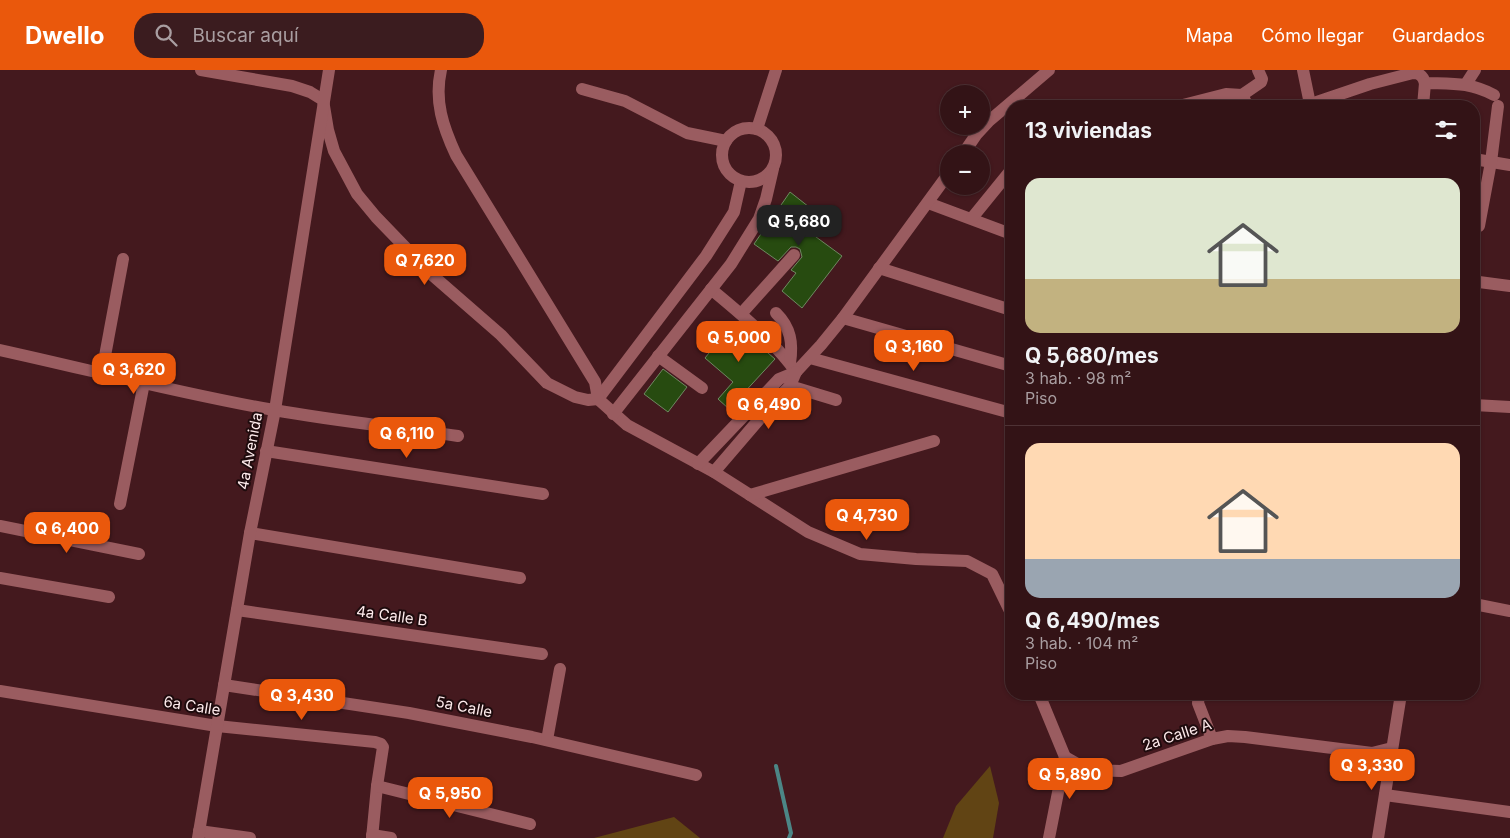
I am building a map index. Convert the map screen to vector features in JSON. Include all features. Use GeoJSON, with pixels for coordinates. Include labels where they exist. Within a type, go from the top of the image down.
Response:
{"type":"FeatureCollection","features":[{"type":"Feature","properties":{"kind":"street"},"geometry":{"type":"LineString","coordinates":[[201,70],[292,86],[310,92],[323,100],[328,130],[342,168],[357,194],[390,233],[431,274],[501,334],[547,383],[574,397],[588,400],[598,399],[706,256],[734,212],[741,181]]}},
{"type":"Feature","properties":{"kind":"street","name":"4a Avenida"},"geometry":{"type":"LineString","coordinates":[[198,834],[250,533],[274,410],[317,152],[328,70]]}},
{"type":"Feature","properties":{"kind":"street"},"geometry":{"type":"LineString","coordinates":[[442,70],[438,93],[439,106],[448,137],[456,155],[595,382],[598,399],[613,414],[640,434],[714,472],[808,532],[860,554],[966,561],[992,574],[1005,601]]}},
{"type":"Feature","properties":{"kind":"street"},"geometry":{"type":"LineString","coordinates":[[757,129],[776,70]]}},
{"type":"Feature","properties":{"kind":"street"},"geometry":{"type":"LineString","coordinates":[[1014,100],[1049,70]]}},
{"type":"Feature","properties":{"kind":"street"},"geometry":{"type":"LineString","coordinates":[[1246,100],[1261,82],[1262,78],[1258,70]]}},
{"type":"Feature","properties":{"kind":"street"},"geometry":{"type":"LineString","coordinates":[[1303,70],[1307,100]]}},
{"type":"Feature","properties":{"kind":"street"},"geometry":{"type":"LineString","coordinates":[[1466,84],[1475,70]]}},
{"type":"Feature","properties":{"kind":"street"},"geometry":{"type":"LineString","coordinates":[[1323,100],[1399,73],[1417,73],[1423,77],[1425,83],[1424,100]]}},
{"type":"Feature","properties":{"kind":"street"},"geometry":{"type":"LineString","coordinates":[[1425,83],[1475,86],[1496,100],[1491,162],[1480,226]]}},
{"type":"Feature","properties":{"kind":"street"},"geometry":{"type":"LineString","coordinates":[[582,89],[625,101],[687,133],[726,141]]}},
{"type":"Feature","properties":{"kind":"street"},"geometry":{"type":"LineString","coordinates":[[1202,100],[1226,94],[1242,100]]}},
{"type":"Feature","properties":{"kind":"street"},"geometry":{"type":"LineString","coordinates":[[969,145],[989,121],[1005,107]]}},
{"type":"Feature","properties":{"kind":"street"},"geometry":{"type":"LineString","coordinates":[[613,414],[732,264],[759,219],[766,198],[776,153],[774,145],[770,138],[757,129],[743,129],[730,135],[726,141],[722,156],[723,164],[733,177],[741,181],[755,182],[762,179],[772,168]]}},
{"type":"Feature","properties":{"kind":"street"},"geometry":{"type":"LineString","coordinates":[[1480,160],[1510,165]]}},
{"type":"Feature","properties":{"kind":"street"},"geometry":{"type":"LineString","coordinates":[[972,218],[1005,177]]}},
{"type":"Feature","properties":{"kind":"street"},"geometry":{"type":"LineString","coordinates":[[698,464],[779,379],[810,358],[843,318],[940,186]]}},
{"type":"Feature","properties":{"kind":"street"},"geometry":{"type":"LineString","coordinates":[[928,203],[1005,232]]}},
{"type":"Feature","properties":{"kind":"street"},"geometry":{"type":"LineString","coordinates":[[741,314],[794,254]]}},
{"type":"Feature","properties":{"kind":"street"},"geometry":{"type":"LineString","coordinates":[[102,372],[123,259]]}},
{"type":"Feature","properties":{"kind":"street"},"geometry":{"type":"LineString","coordinates":[[879,268],[1005,308]]}},
{"type":"Feature","properties":{"kind":"street"},"geometry":{"type":"LineString","coordinates":[[1480,282],[1510,286]]}},
{"type":"Feature","properties":{"kind":"street"},"geometry":{"type":"LineString","coordinates":[[711,289],[741,314],[793,368]]}},
{"type":"Feature","properties":{"kind":"street"},"geometry":{"type":"LineString","coordinates":[[714,472],[790,386],[793,368],[790,335],[784,320],[776,314]]}},
{"type":"Feature","properties":{"kind":"street"},"geometry":{"type":"LineString","coordinates":[[843,318],[1005,364]]}},
{"type":"Feature","properties":{"kind":"street"},"geometry":{"type":"LineString","coordinates":[[0,350],[274,410],[458,436]]}},
{"type":"Feature","properties":{"kind":"street"},"geometry":{"type":"LineString","coordinates":[[658,356],[702,388]]}},
{"type":"Feature","properties":{"kind":"street"},"geometry":{"type":"LineString","coordinates":[[810,358],[1005,410]]}},
{"type":"Feature","properties":{"kind":"street"},"geometry":{"type":"LineString","coordinates":[[120,504],[144,383]]}},
{"type":"Feature","properties":{"kind":"street"},"geometry":{"type":"LineString","coordinates":[[790,386],[836,400]]}},
{"type":"Feature","properties":{"kind":"street"},"geometry":{"type":"LineString","coordinates":[[1480,404],[1510,407]]}},
{"type":"Feature","properties":{"kind":"street"},"geometry":{"type":"LineString","coordinates":[[750,496],[934,441]]}},
{"type":"Feature","properties":{"kind":"street"},"geometry":{"type":"LineString","coordinates":[[266,450],[543,494]]}},
{"type":"Feature","properties":{"kind":"street"},"geometry":{"type":"LineString","coordinates":[[731,452],[729,462],[735,486]]}},
{"type":"Feature","properties":{"kind":"street"},"geometry":{"type":"LineString","coordinates":[[0,526],[139,554]]}},
{"type":"Feature","properties":{"kind":"street"},"geometry":{"type":"LineString","coordinates":[[250,533],[520,578]]}},
{"type":"Feature","properties":{"kind":"street"},"geometry":{"type":"LineString","coordinates":[[0,578],[109,597]]}},
{"type":"Feature","properties":{"kind":"street"},"geometry":{"type":"LineString","coordinates":[[1480,605],[1510,611]]}},
{"type":"Feature","properties":{"kind":"street","name":"4a Calle B"},"geometry":{"type":"LineString","coordinates":[[237,610],[542,654]]}},
{"type":"Feature","properties":{"kind":"street"},"geometry":{"type":"LineString","coordinates":[[547,740],[560,669]]}},
{"type":"Feature","properties":{"kind":"street","name":"5a Calle"},"geometry":{"type":"LineString","coordinates":[[224,685],[409,712],[547,740],[696,775]]}},
{"type":"Feature","properties":{"kind":"street","name":"6a Calle"},"geometry":{"type":"LineString","coordinates":[[0,691],[217,726],[375,742],[383,747],[377,786]]}},
{"type":"Feature","properties":{"kind":"street"},"geometry":{"type":"LineString","coordinates":[[1041,700],[1065,757],[1049,838]]}},
{"type":"Feature","properties":{"kind":"street"},"geometry":{"type":"LineString","coordinates":[[1198,700],[1212,739]]}},
{"type":"Feature","properties":{"kind":"street"},"geometry":{"type":"LineString","coordinates":[[1378,838],[1401,700]]}},
{"type":"Feature","properties":{"kind":"street","name":"2a Calle A"},"geometry":{"type":"LineString","coordinates":[[1065,757],[1088,770],[1121,772],[1212,739],[1228,736],[1372,753],[1392,748]]}},
{"type":"Feature","properties":{"kind":"street"},"geometry":{"type":"LineString","coordinates":[[391,838],[372,836],[377,786],[530,824]]}},
{"type":"Feature","properties":{"kind":"street"},"geometry":{"type":"LineString","coordinates":[[1385,795],[1510,812]]}},
{"type":"Feature","properties":{"kind":"street"},"geometry":{"type":"LineString","coordinates":[[198,834],[250,838]]}},
{"type":"Feature","properties":{"kind":"shaded area"},"geometry":{"type":"Polygon","coordinates":[[[990,766],[999,803],[993,838],[943,838],[956,806],[990,766]]]}},
{"type":"Feature","properties":{"kind":"shaded area"},"geometry":{"type":"Polygon","coordinates":[[[674,817],[700,838],[594,838],[674,817]]]}},
{"type":"Feature","properties":{"kind":"building"},"geometry":{"type":"Polygon","coordinates":[[[790,192],[823,218],[812,234],[842,256],[802,308],[782,291],[796,273],[791,270],[802,257],[800,249],[791,247],[778,261],[754,244],[790,192]]]}},
{"type":"Feature","properties":{"kind":"building"},"geometry":{"type":"Polygon","coordinates":[[[733,323],[775,359],[729,409],[718,399],[733,382],[705,358],[733,323]]]}},
{"type":"Feature","properties":{"kind":"building"},"geometry":{"type":"Polygon","coordinates":[[[663,369],[687,387],[668,412],[644,394],[663,369]]]}},
{"type":"Feature","properties":{"kind":"waterway"},"geometry":{"type":"LineString","coordinates":[[776,766],[791,833],[789,838]]}}]}
